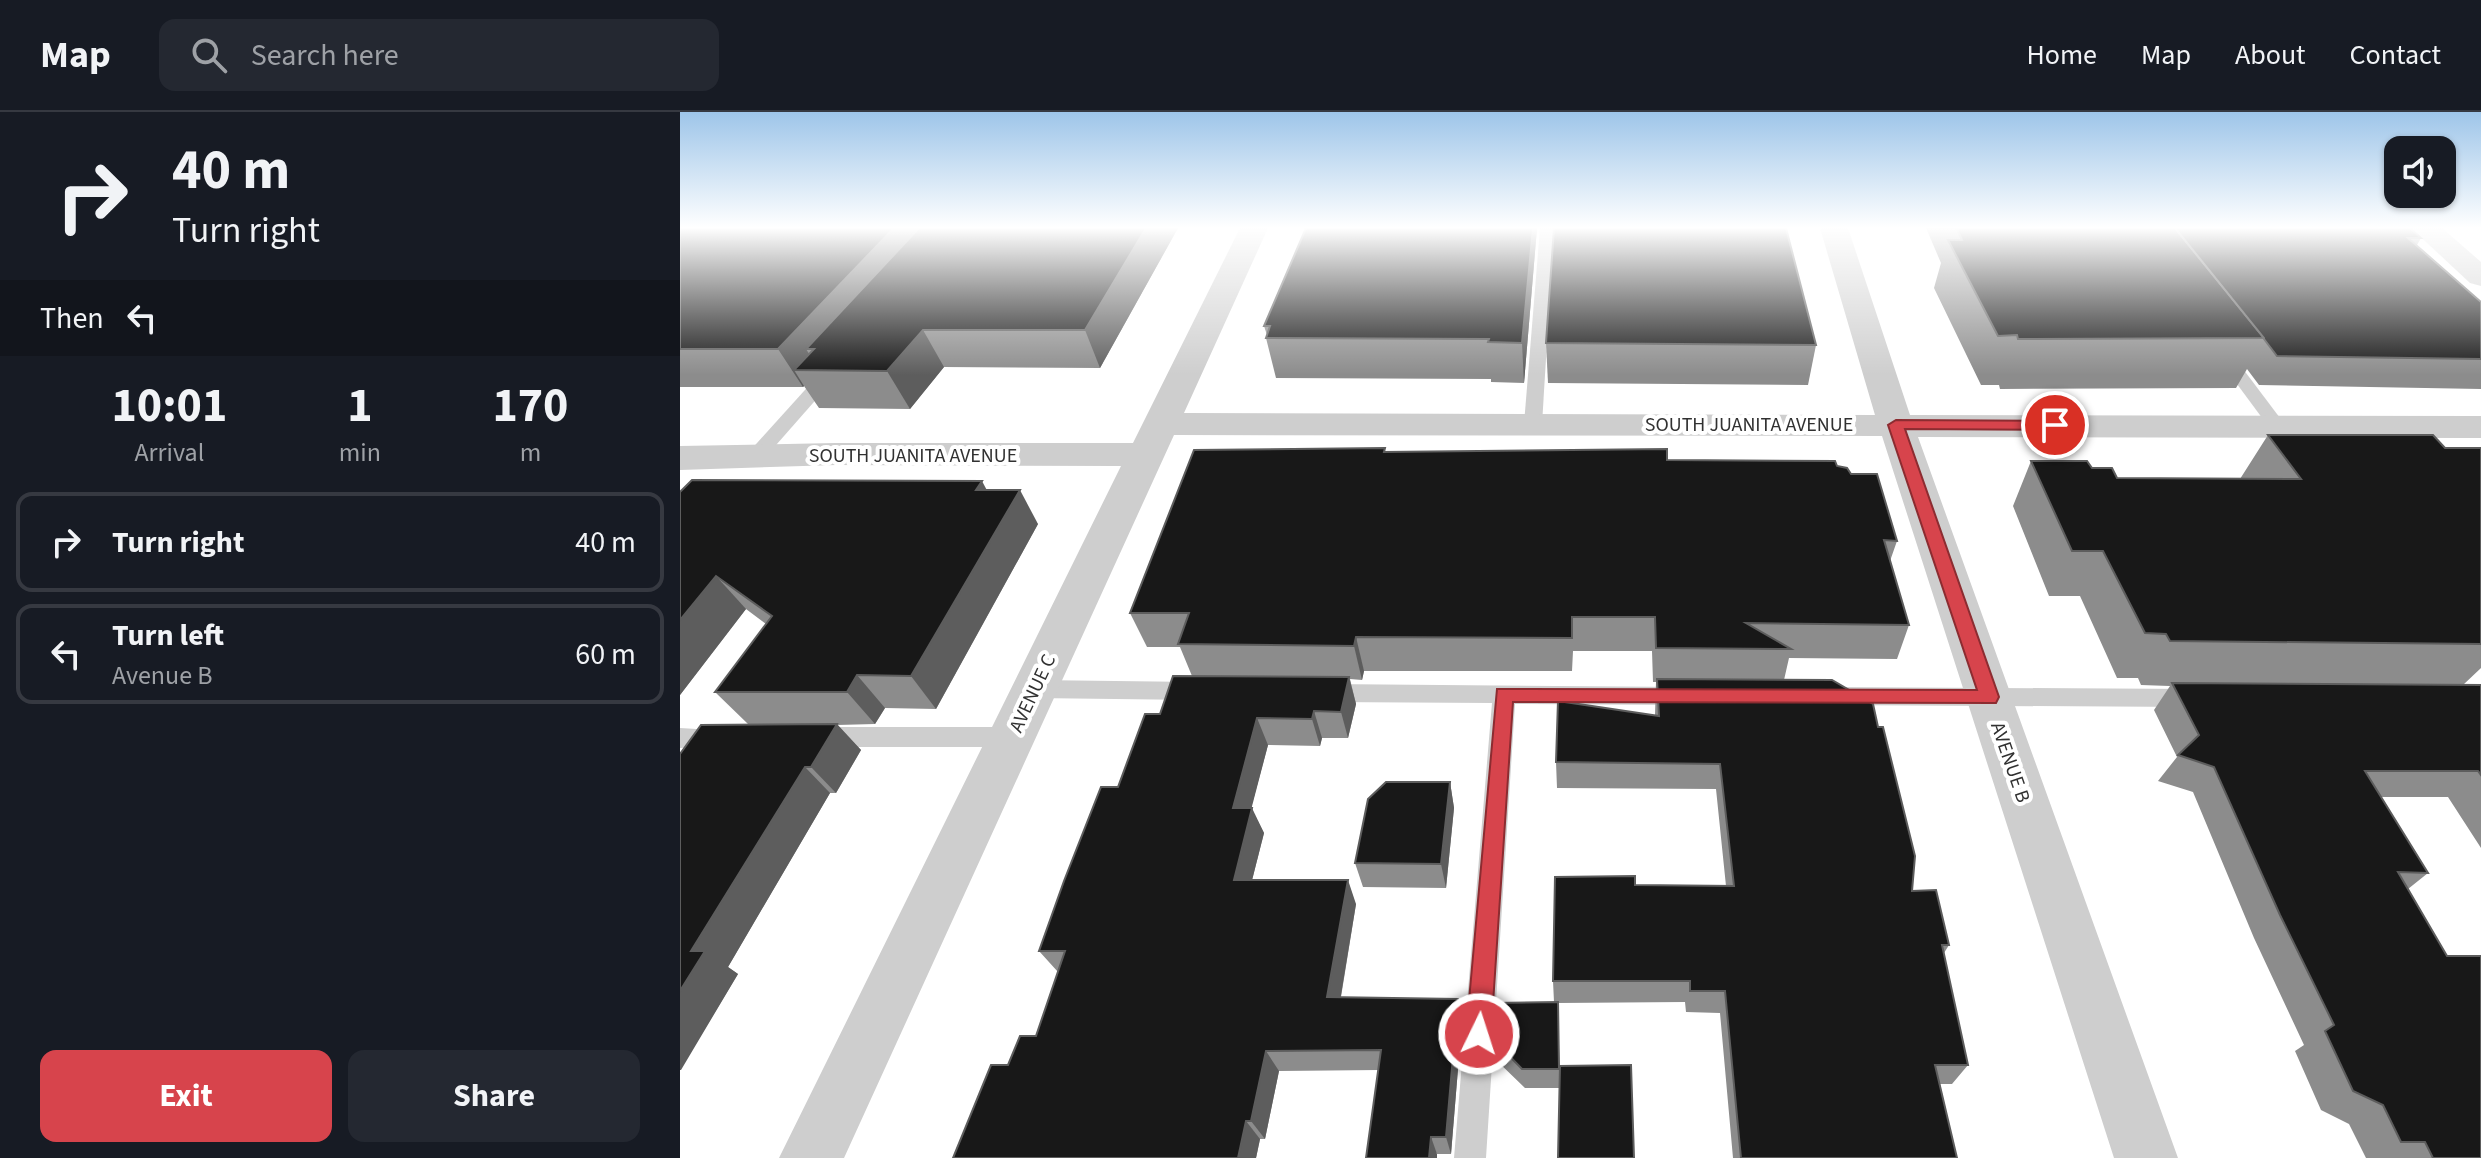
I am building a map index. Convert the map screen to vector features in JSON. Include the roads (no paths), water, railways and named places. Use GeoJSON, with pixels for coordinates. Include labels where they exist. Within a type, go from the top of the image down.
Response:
{"type":"FeatureCollection","features":[{"type":"Feature","properties":{"kind":"street","name":"AVENUE C"},"geometry":{"type":"LineString","coordinates":[[811,1158],[1231,277]]}},
{"type":"Feature","properties":{"kind":"street","name":"AVENUE B"},"geometry":{"type":"LineString","coordinates":[[1849,277],[1896,425],[2146,1158]]}},
{"type":"Feature","properties":{"kind":"street","name":"SOUTH JUANITA AVENUE"},"geometry":{"type":"LineString","coordinates":[[680,458],[1533,424],[2481,427]]}},
{"type":"Feature","properties":{"kind":"lane"},"geometry":{"type":"LineString","coordinates":[[1533,424],[1544,277]]}},
{"type":"Feature","properties":{"kind":"lane"},"geometry":{"type":"LineString","coordinates":[[2212,340],[2277,426]]}},
{"type":"Feature","properties":{"kind":"lane"},"geometry":{"type":"LineString","coordinates":[[755,457],[836,365]]}},
{"type":"Feature","properties":{"kind":"lane"},"geometry":{"type":"LineString","coordinates":[[1034,689],[1222,691]]}},
{"type":"Feature","properties":{"kind":"lane"},"geometry":{"type":"LineString","coordinates":[[1300,692],[1707,696]]}},
{"type":"Feature","properties":{"kind":"lane"},"geometry":{"type":"LineString","coordinates":[[1470,1158],[1504,695]]}},
{"type":"Feature","properties":{"kind":"lane"},"geometry":{"type":"LineString","coordinates":[[1801,696],[2211,699]]}},
{"type":"Feature","properties":{"kind":"lane"},"geometry":{"type":"LineString","coordinates":[[791,737],[1012,737]]}},
{"type":"Feature","properties":{"kind":"lane"},"geometry":{"type":"LineString","coordinates":[[680,738],[743,738]]}}]}
